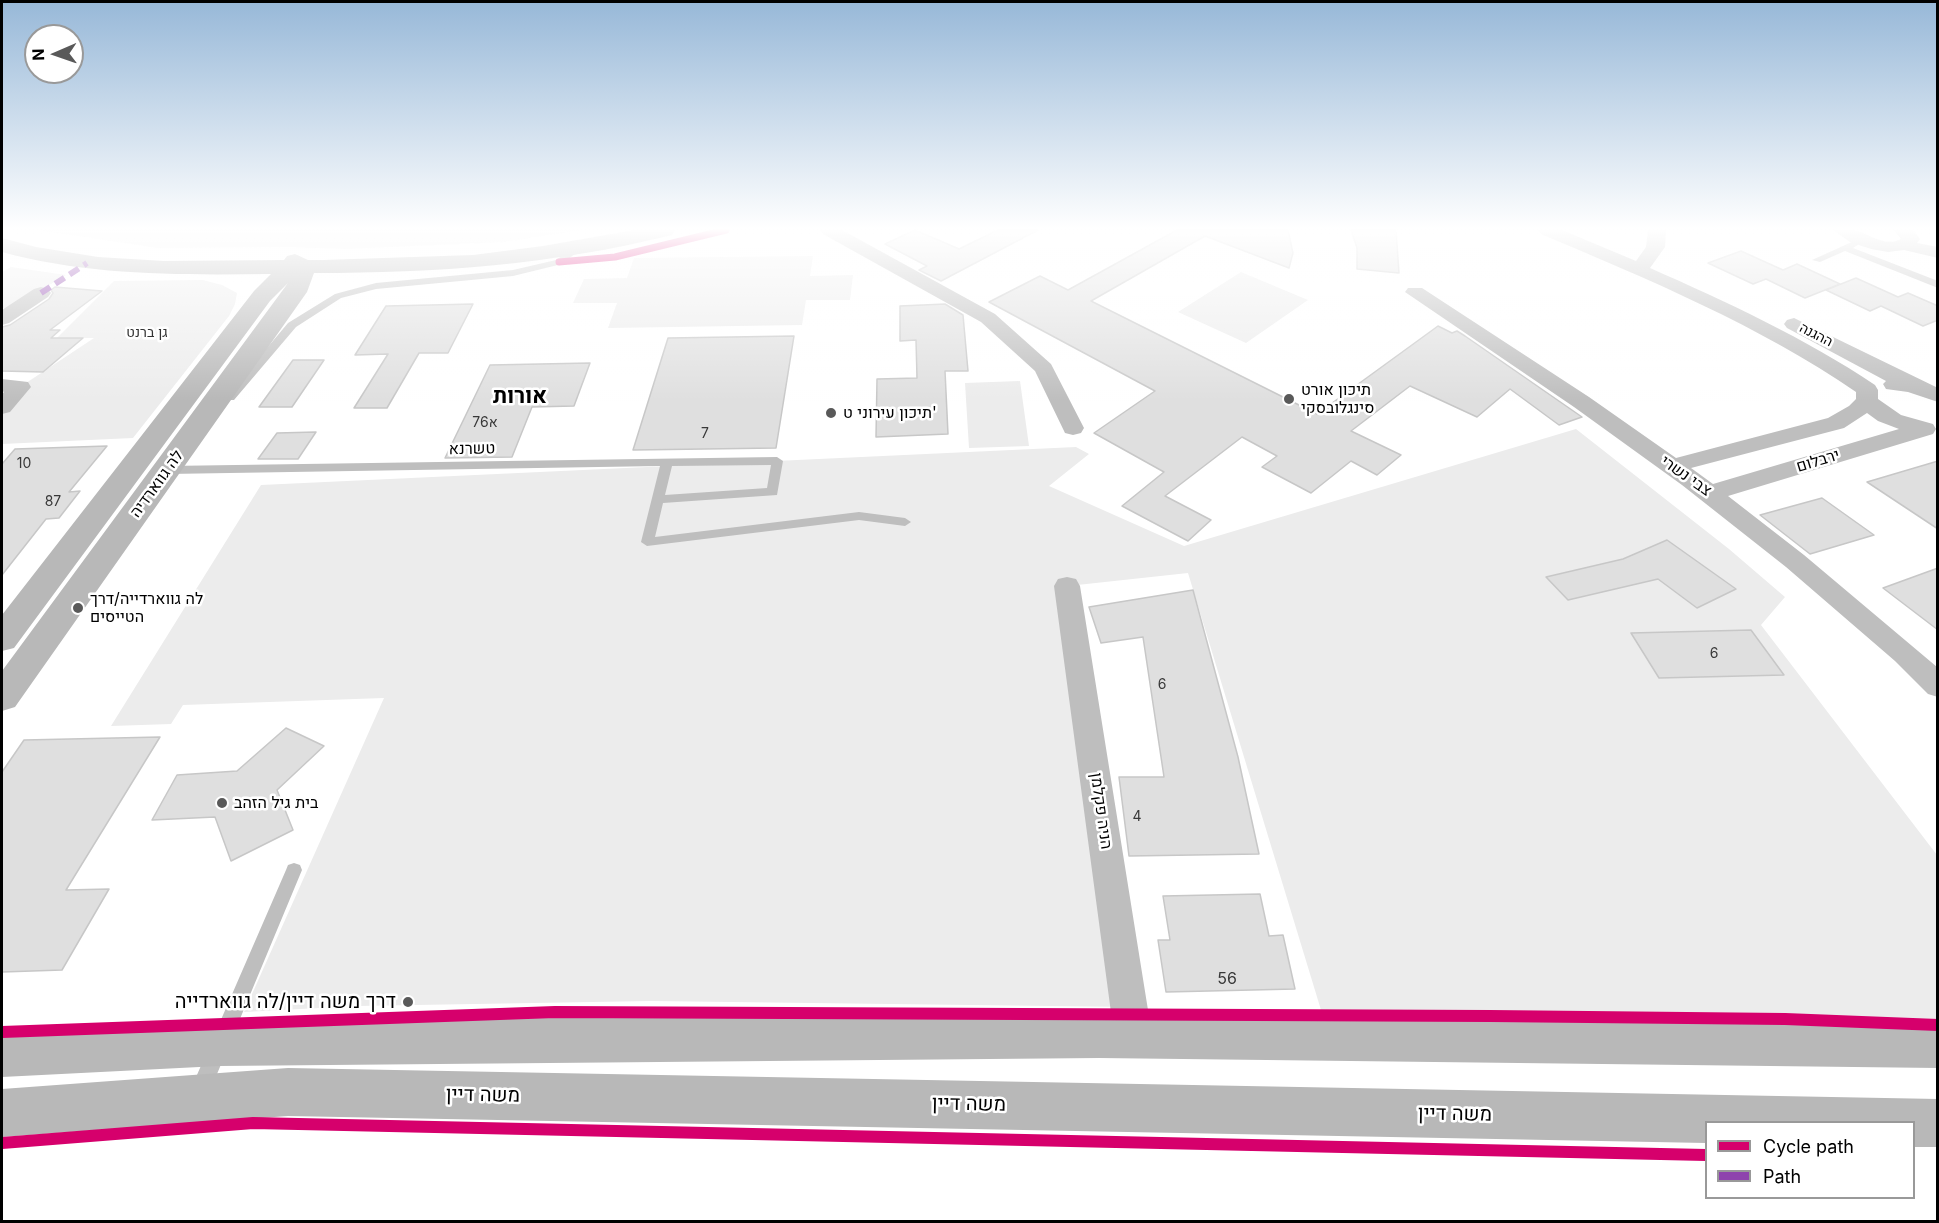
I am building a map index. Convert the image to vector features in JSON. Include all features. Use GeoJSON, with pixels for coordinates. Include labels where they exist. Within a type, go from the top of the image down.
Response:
{"type":"FeatureCollection","features":[{"type":"Feature","properties":{"kind":"main road"},"geometry":{"type":"LineString","coordinates":[[246,287],[252,293],[253,309]]}},
{"type":"Feature","properties":{"kind":"main road","name":"לה גווארדיה"},"geometry":{"type":"LineString","coordinates":[[2,639],[271,287]]}},
{"type":"Feature","properties":{"kind":"main road","name":"לה גווארדיה"},"geometry":{"type":"LineString","coordinates":[[2,697],[179,468],[297,287]]}},
{"type":"Feature","properties":{"kind":"main road"},"geometry":{"type":"LineString","coordinates":[[283,310],[317,287]]}},
{"type":"Feature","properties":{"kind":"main road"},"geometry":{"type":"LineString","coordinates":[[2,1054],[219,1043],[1133,1035],[1938,1044]]}},
{"type":"Feature","properties":{"kind":"main road","name":"משה דיין"},"geometry":{"type":"LineString","coordinates":[[2,1113],[300,1092],[1832,1121]]}},
{"type":"Feature","properties":{"kind":"main road","name":"משה דיין"},"geometry":{"type":"LineString","coordinates":[[1915,1123],[1938,1123]]}},
{"type":"Feature","properties":{"kind":"street"},"geometry":{"type":"LineString","coordinates":[[932,287],[988,318],[1044,368],[1073,428]]}},
{"type":"Feature","properties":{"kind":"street","name":"ההגנה"},"geometry":{"type":"LineString","coordinates":[[1692,287],[1833,365],[1867,395],[1882,414],[1895,421],[1931,430]]}},
{"type":"Feature","properties":{"kind":"street","name":"ההגנה"},"geometry":{"type":"LineString","coordinates":[[1704,287],[1830,342],[1912,386]]}},
{"type":"Feature","properties":{"kind":"street","name":"צבי נשרי"},"geometry":{"type":"LineString","coordinates":[[1415,292],[1542,374],[1711,493],[1816,578],[1938,686]]}},
{"type":"Feature","properties":{"kind":"street"},"geometry":{"type":"LineString","coordinates":[[2,319],[41,294]]}},
{"type":"Feature","properties":{"kind":"street"},"geometry":{"type":"LineString","coordinates":[[1867,395],[1877,384],[1886,383],[1912,386],[1938,396]]}},
{"type":"Feature","properties":{"kind":"street"},"geometry":{"type":"LineString","coordinates":[[2,385],[20,387],[2,407]]}},
{"type":"Feature","properties":{"kind":"street","name":"ירבלום"},"geometry":{"type":"LineString","coordinates":[[1672,466],[1836,423],[1857,411],[1867,395]]}},
{"type":"Feature","properties":{"kind":"street","name":"ירבלום"},"geometry":{"type":"LineString","coordinates":[[1711,493],[1931,430]]}},
{"type":"Feature","properties":{"kind":"street","name":"הניה פקלמן"},"geometry":{"type":"LineString","coordinates":[[1067,586],[1133,1035]]}},
{"type":"Feature","properties":{"kind":"lane"},"geometry":{"type":"LineString","coordinates":[[206,435],[230,399],[292,325],[329,301],[348,292],[371,287]]}},
{"type":"Feature","properties":{"kind":"lane","name":"טשרנא"},"geometry":{"type":"LineString","coordinates":[[179,468],[777,461],[773,492],[658,499]]}},
{"type":"Feature","properties":{"kind":"lane"},"geometry":{"type":"LineString","coordinates":[[667,462],[647,542],[859,516],[905,522]]}},
{"type":"Feature","properties":{"kind":"lane"},"geometry":{"type":"LineString","coordinates":[[197,1098],[294,870]]}},
{"type":"Feature","properties":{"kind":"green space"},"geometry":{"type":"Polygon","coordinates":[[[2,287],[46,287],[9,309],[2,308],[2,287]]]}},
{"type":"Feature","properties":{"kind":"green space","name":"גן ברנט"},"geometry":{"type":"Polygon","coordinates":[[[108,287],[226,287],[237,293],[229,316],[133,438],[2,444],[2,407],[20,387],[94,338],[57,338],[108,287]]]}},
{"type":"Feature","properties":{"kind":"green space"},"geometry":{"type":"Polygon","coordinates":[[[580,287],[852,287],[850,300],[806,300],[802,325],[608,328],[617,303],[573,303],[580,287]]]}},
{"type":"Feature","properties":{"kind":"green space"},"geometry":{"type":"Polygon","coordinates":[[[1217,287],[1277,287],[1308,300],[1246,343],[1178,312],[1217,287]]]}},
{"type":"Feature","properties":{"kind":"green space"},"geometry":{"type":"Polygon","coordinates":[[[1020,381],[1029,446],[969,448],[965,383],[1020,381]]]}},
{"type":"Feature","properties":{"kind":"green space"},"geometry":{"type":"Polygon","coordinates":[[[1576,429],[1729,549],[1785,597],[1761,625],[1937,855],[1937,1020],[1321,1010],[1188,573],[1068,586],[1131,1007],[651,1001],[357,1006],[244,1012],[384,698],[183,705],[171,724],[111,726],[261,485],[1076,447],[1089,454],[1049,486],[1184,546],[1576,429]]]}},
{"type":"Feature","properties":{"kind":"building"},"geometry":{"type":"Polygon","coordinates":[[[56,287],[102,291],[50,330],[60,330],[51,338],[83,338],[43,372],[2,371],[2,327],[10,325],[49,299],[53,293],[51,290],[56,287]]]}},
{"type":"Feature","properties":{"kind":"building"},"geometry":{"type":"Polygon","coordinates":[[[1018,287],[1062,287],[1068,290],[1073,287],[1115,287],[1091,301],[1317,414],[1438,326],[1452,333],[1457,331],[1465,336],[1582,417],[1559,425],[1510,389],[1477,417],[1410,386],[1351,431],[1401,455],[1377,475],[1351,461],[1311,493],[1262,467],[1277,456],[1242,437],[1165,496],[1211,520],[1188,541],[1122,506],[1164,472],[1094,433],[1155,391],[989,302],[1018,287]]]}},
{"type":"Feature","properties":{"kind":"building"},"geometry":{"type":"Polygon","coordinates":[[[1783,287],[1832,287],[1805,298],[1783,287]]]}},
{"type":"Feature","properties":{"kind":"building"},"geometry":{"type":"Polygon","coordinates":[[[1833,287],[1876,287],[1898,297],[1908,293],[1938,306],[1938,320],[1923,326],[1881,306],[1870,311],[1826,290],[1833,287]]]}},
{"type":"Feature","properties":{"kind":"building"},"geometry":{"type":"Polygon","coordinates":[[[473,304],[448,353],[419,353],[387,408],[354,408],[388,354],[355,355],[386,306],[473,304]]]}},
{"type":"Feature","properties":{"kind":"building"},"geometry":{"type":"Polygon","coordinates":[[[945,304],[963,315],[968,371],[945,371],[948,434],[876,437],[877,379],[917,378],[916,340],[900,341],[900,306],[945,304]]]}},
{"type":"Feature","properties":{"kind":"building"},"geometry":{"type":"Polygon","coordinates":[[[794,336],[776,448],[633,450],[668,338],[794,336]]]}},
{"type":"Feature","properties":{"kind":"building"},"geometry":{"type":"Polygon","coordinates":[[[293,360],[324,360],[292,407],[259,407],[293,360]]]}},
{"type":"Feature","properties":{"kind":"building"},"geometry":{"type":"Polygon","coordinates":[[[590,363],[574,406],[532,407],[512,457],[445,458],[490,365],[590,363]]]}},
{"type":"Feature","properties":{"kind":"building"},"geometry":{"type":"Polygon","coordinates":[[[316,432],[298,459],[258,459],[277,433],[316,432]]]}},
{"type":"Feature","properties":{"kind":"building"},"geometry":{"type":"Polygon","coordinates":[[[107,446],[69,492],[80,491],[59,518],[46,519],[2,575],[2,464],[15,449],[107,446]]]}},
{"type":"Feature","properties":{"kind":"building"},"geometry":{"type":"Polygon","coordinates":[[[1938,461],[1938,529],[1867,482],[1938,461]]]}},
{"type":"Feature","properties":{"kind":"building"},"geometry":{"type":"Polygon","coordinates":[[[1822,498],[1874,535],[1810,554],[1760,515],[1822,498]]]}},
{"type":"Feature","properties":{"kind":"building"},"geometry":{"type":"Polygon","coordinates":[[[1667,540],[1736,589],[1697,608],[1658,579],[1568,600],[1546,577],[1623,559],[1667,540]]]}},
{"type":"Feature","properties":{"kind":"building"},"geometry":{"type":"Polygon","coordinates":[[[1938,568],[1938,630],[1883,588],[1938,568]]]}},
{"type":"Feature","properties":{"kind":"building"},"geometry":{"type":"Polygon","coordinates":[[[1193,590],[1238,757],[1259,854],[1129,856],[1119,777],[1164,777],[1143,637],[1101,643],[1089,607],[1193,590]]]}},
{"type":"Feature","properties":{"kind":"building"},"geometry":{"type":"Polygon","coordinates":[[[1751,630],[1784,675],[1659,678],[1631,633],[1751,630]]]}},
{"type":"Feature","properties":{"kind":"building","name":"בית גיל הזהב"},"geometry":{"type":"Polygon","coordinates":[[[286,728],[324,746],[277,790],[293,830],[231,861],[215,817],[152,820],[177,775],[237,771],[286,728]]]}},
{"type":"Feature","properties":{"kind":"building"},"geometry":{"type":"Polygon","coordinates":[[[160,737],[66,890],[109,889],[62,970],[2,972],[2,772],[24,740],[160,737]]]}},
{"type":"Feature","properties":{"kind":"building"},"geometry":{"type":"Polygon","coordinates":[[[1260,894],[1269,936],[1283,935],[1295,989],[1166,992],[1158,940],[1170,940],[1163,896],[1260,894]]]}},
{"type":"Feature","properties":{"kind":"marked path"},"geometry":{"type":"LineString","coordinates":[[41,293],[50,287]]}},
{"type":"Feature","properties":{"kind":"cycle path"},"geometry":{"type":"LineString","coordinates":[[2,1032],[555,1012],[1490,1016],[1785,1019],[1938,1025]]}},
{"type":"Feature","properties":{"kind":"cycle path"},"geometry":{"type":"LineString","coordinates":[[2,1143],[253,1123],[1705,1155]]}},
{"type":"Feature","properties":{"kind":"place","name":"תיכון אורט סינגלובסקי"},"geometry":{"type":"Point","coordinates":[1289,399]}},
{"type":"Feature","properties":{"kind":"place","name":"תיכון עירוני ט'"},"geometry":{"type":"Point","coordinates":[831,413]}},
{"type":"Feature","properties":{"kind":"place","name":"לה גווארדייה/דרך הטייסים"},"geometry":{"type":"Point","coordinates":[78,608]}},
{"type":"Feature","properties":{"kind":"place","name":"בית גיל הזהב"},"geometry":{"type":"Point","coordinates":[222,803]}},
{"type":"Feature","properties":{"kind":"place","name":"דרך משה דיין/לה גווארדייה"},"geometry":{"type":"Point","coordinates":[408,1002]}},
{"type":"Feature","properties":{"kind":"district","name":"אורות"},"geometry":{"type":"Point","coordinates":[520,396]}}]}
